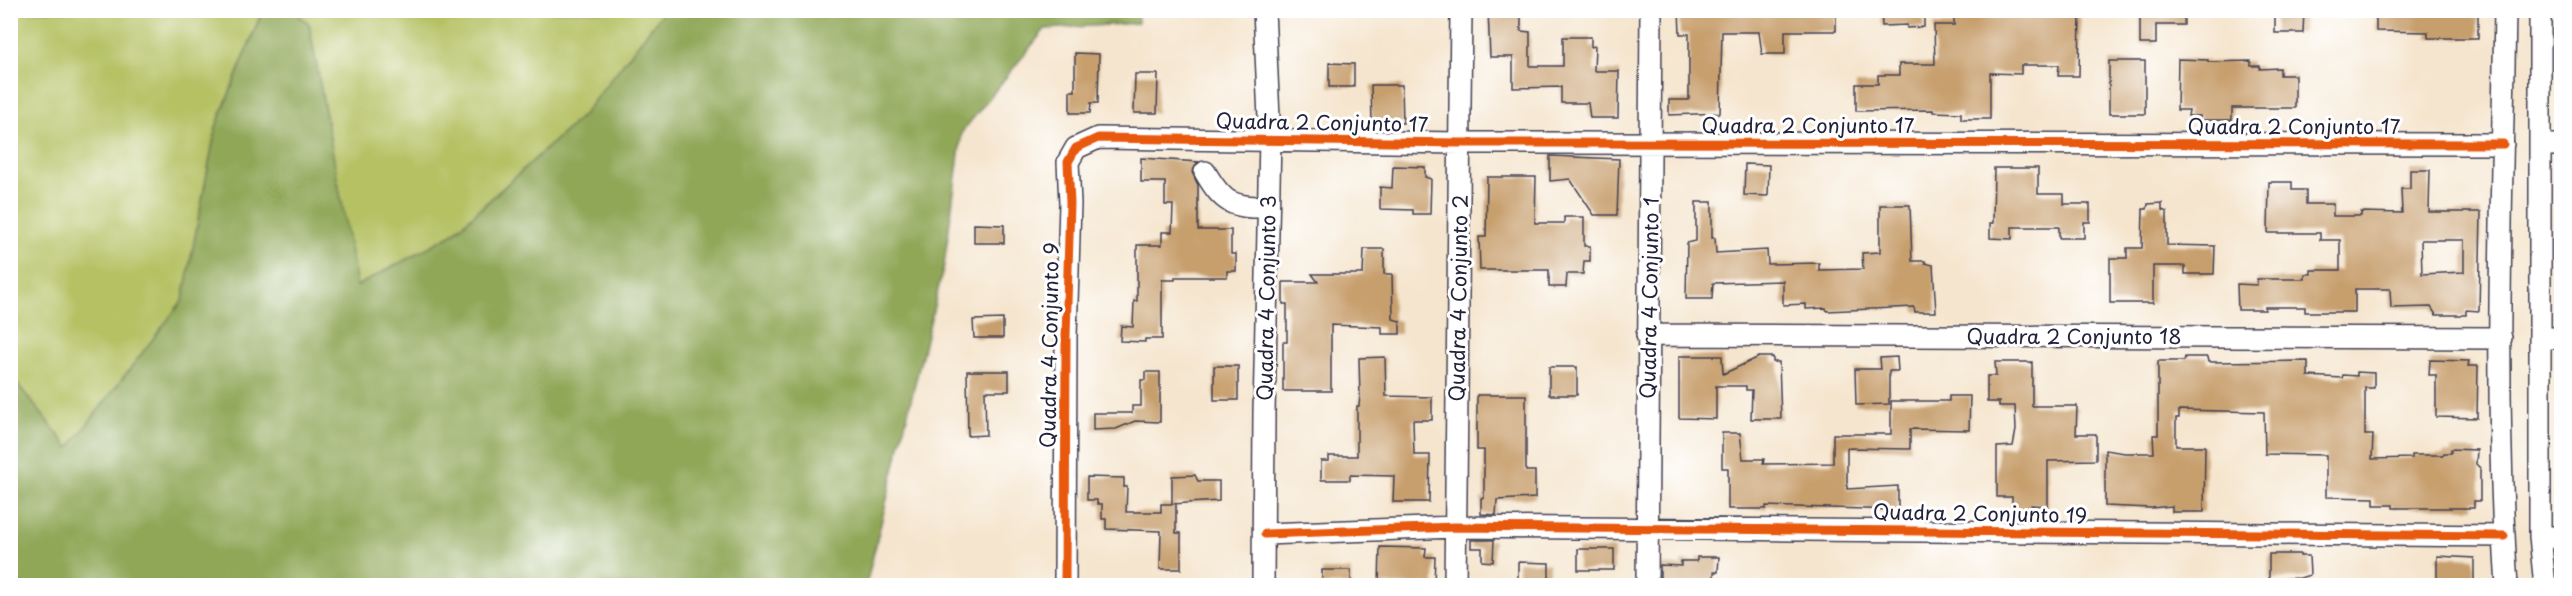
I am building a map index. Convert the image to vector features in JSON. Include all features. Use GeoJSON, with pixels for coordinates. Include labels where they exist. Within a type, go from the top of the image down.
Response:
{"type":"FeatureCollection","features":[{"type":"Feature","properties":{"kind":"street","name":"Quadra 4 Conjunto 3"},"geometry":{"type":"LineString","coordinates":[[1263,585],[1270,139],[1264,10]]}},
{"type":"Feature","properties":{"kind":"street","name":"Quadra 4 Conjunto 2"},"geometry":{"type":"LineString","coordinates":[[1455,585],[1461,10]]}},
{"type":"Feature","properties":{"kind":"street","name":"Quadra 4 Conjunto 1"},"geometry":{"type":"LineString","coordinates":[[1647,585],[1647,335],[1652,143],[1651,10]]}},
{"type":"Feature","properties":{"kind":"street"},"geometry":{"type":"LineString","coordinates":[[2505,10],[2501,338],[2504,536],[2507,585]]}},
{"type":"Feature","properties":{"kind":"street"},"geometry":{"type":"LineString","coordinates":[[2540,10],[2540,537],[2545,585]]}},
{"type":"Feature","properties":{"kind":"street","name":"Quadra 2 Conjunto 17"},"geometry":{"type":"LineString","coordinates":[[1113,137],[1461,143],[2503,144]]}},
{"type":"Feature","properties":{"kind":"street","name":"Quadra 4 Conjunto 9"},"geometry":{"type":"LineString","coordinates":[[1065,585],[1066,337],[1070,203],[1068,162],[1076,148],[1084,143],[1098,138],[1113,137]]}},
{"type":"Feature","properties":{"kind":"street"},"geometry":{"type":"LineString","coordinates":[[2540,145],[2562,145]]}},
{"type":"Feature","properties":{"kind":"street"},"geometry":{"type":"LineString","coordinates":[[1205,172],[1219,195],[1231,204],[1249,208],[1268,207]]}},
{"type":"Feature","properties":{"kind":"street","name":"Quadra 2 Conjunto 18"},"geometry":{"type":"LineString","coordinates":[[1647,335],[2501,338]]}},
{"type":"Feature","properties":{"kind":"street"},"geometry":{"type":"LineString","coordinates":[[2540,338],[2562,338]]}},
{"type":"Feature","properties":{"kind":"street","name":"Quadra 2 Conjunto 19"},"geometry":{"type":"LineString","coordinates":[[1264,534],[1455,527],[2504,536]]}},
{"type":"Feature","properties":{"kind":"street"},"geometry":{"type":"LineString","coordinates":[[2540,537],[2562,537]]}},
{"type":"Feature","properties":{"kind":"green space"},"geometry":{"type":"Polygon","coordinates":[[[263,10],[294,11],[309,24],[357,286],[453,234],[583,115],[664,11],[1137,10],[1138,23],[1045,29],[962,132],[944,265],[866,585],[11,585],[11,376],[69,448],[183,300],[216,127],[263,10]]]}},
{"type":"Feature","properties":{"kind":"green space"},"geometry":{"type":"Polygon","coordinates":[[[11,11],[262,11],[216,127],[183,300],[69,449],[11,376],[11,11]]]}},
{"type":"Feature","properties":{"kind":"green space"},"geometry":{"type":"Polygon","coordinates":[[[294,11],[664,11],[583,115],[452,234],[357,287],[309,24],[294,11]]]}},
{"type":"Feature","properties":{"kind":"building"},"geometry":{"type":"Polygon","coordinates":[[[1488,10],[1521,10],[1521,31],[1530,32],[1530,66],[1563,66],[1563,37],[1591,37],[1591,47],[1595,46],[1594,71],[1619,71],[1618,118],[1590,118],[1588,103],[1561,103],[1561,87],[1513,88],[1513,57],[1490,57],[1488,10]]]}},
{"type":"Feature","properties":{"kind":"building"},"geometry":{"type":"Polygon","coordinates":[[[1679,10],[1836,10],[1836,31],[1785,31],[1785,54],[1762,54],[1759,32],[1722,32],[1720,113],[1669,115],[1669,100],[1689,100],[1689,34],[1680,34],[1679,10]]]}},
{"type":"Feature","properties":{"kind":"building"},"geometry":{"type":"Polygon","coordinates":[[[1881,10],[1924,10],[1924,27],[1882,26],[1881,10]]]}},
{"type":"Feature","properties":{"kind":"building"},"geometry":{"type":"Polygon","coordinates":[[[2080,10],[2079,76],[2058,76],[2059,65],[2021,65],[2021,74],[1990,73],[1990,119],[1961,119],[1961,113],[1933,112],[1933,110],[1856,111],[1856,84],[1878,84],[1878,75],[1899,75],[1899,64],[1935,64],[1934,25],[1954,25],[1954,16],[1964,16],[1965,11],[1981,11],[1981,15],[2022,15],[2021,11],[2080,10]]]}},
{"type":"Feature","properties":{"kind":"building"},"geometry":{"type":"Polygon","coordinates":[[[2140,10],[2184,10],[2184,25],[2156,25],[2156,44],[2140,44],[2140,10]]]}},
{"type":"Feature","properties":{"kind":"building"},"geometry":{"type":"Polygon","coordinates":[[[2275,10],[2304,10],[2303,33],[2275,33],[2275,10]]]}},
{"type":"Feature","properties":{"kind":"building"},"geometry":{"type":"Polygon","coordinates":[[[2376,10],[2478,10],[2478,38],[2428,38],[2428,32],[2376,31],[2376,10]]]}},
{"type":"Feature","properties":{"kind":"building"},"geometry":{"type":"Polygon","coordinates":[[[1075,53],[1099,54],[1098,103],[1091,103],[1090,113],[1070,113],[1070,91],[1075,91],[1075,53]]]}},
{"type":"Feature","properties":{"kind":"building"},"geometry":{"type":"Polygon","coordinates":[[[2178,59],[2208,60],[2208,62],[2251,61],[2251,66],[2260,66],[2260,69],[2280,68],[2280,75],[2295,75],[2295,108],[2232,108],[2232,120],[2200,120],[2200,116],[2188,116],[2189,110],[2177,110],[2178,59]]]}},
{"type":"Feature","properties":{"kind":"building"},"geometry":{"type":"Polygon","coordinates":[[[2109,61],[2145,61],[2145,114],[2109,114],[2109,61]]]}},
{"type":"Feature","properties":{"kind":"building"},"geometry":{"type":"Polygon","coordinates":[[[1329,63],[1354,64],[1354,87],[1329,87],[1329,63]]]}},
{"type":"Feature","properties":{"kind":"building"},"geometry":{"type":"Polygon","coordinates":[[[1135,74],[1158,74],[1157,113],[1134,113],[1135,74]]]}},
{"type":"Feature","properties":{"kind":"building"},"geometry":{"type":"Polygon","coordinates":[[[1371,85],[1402,85],[1403,123],[1372,123],[1371,85]]]}},
{"type":"Feature","properties":{"kind":"building"},"geometry":{"type":"Polygon","coordinates":[[[1550,156],[1619,159],[1617,215],[1594,215],[1570,179],[1550,181],[1550,156]]]}},
{"type":"Feature","properties":{"kind":"building"},"geometry":{"type":"Polygon","coordinates":[[[1141,158],[1198,162],[1192,172],[1198,185],[1198,230],[1231,230],[1231,254],[1236,254],[1236,271],[1227,271],[1227,277],[1175,277],[1175,280],[1162,280],[1162,339],[1145,339],[1145,342],[1120,341],[1121,326],[1133,327],[1134,301],[1137,301],[1137,245],[1162,245],[1162,232],[1172,232],[1173,205],[1165,205],[1165,182],[1141,182],[1141,158]]]}},
{"type":"Feature","properties":{"kind":"building"},"geometry":{"type":"Polygon","coordinates":[[[1745,164],[1769,165],[1768,196],[1744,195],[1745,164]]]}},
{"type":"Feature","properties":{"kind":"building"},"geometry":{"type":"Polygon","coordinates":[[[1393,166],[1425,167],[1425,177],[1431,179],[1430,214],[1413,214],[1413,210],[1380,209],[1380,187],[1392,188],[1393,166]]]}},
{"type":"Feature","properties":{"kind":"building"},"geometry":{"type":"Polygon","coordinates":[[[1994,168],[2038,168],[2038,194],[2064,194],[2064,204],[2090,204],[2090,222],[2084,222],[2084,238],[2059,238],[2059,227],[2012,227],[2012,239],[1990,238],[1990,223],[1993,223],[1994,168]]]}},
{"type":"Feature","properties":{"kind":"building"},"geometry":{"type":"Polygon","coordinates":[[[2410,170],[2430,170],[2429,212],[2481,212],[2479,311],[2466,310],[2466,315],[2436,315],[2431,307],[2391,308],[2390,289],[2355,289],[2355,312],[2305,312],[2305,307],[2238,310],[2237,284],[2257,285],[2257,279],[2305,279],[2305,274],[2311,274],[2311,270],[2340,270],[2340,240],[2320,240],[2320,233],[2268,233],[2269,182],[2292,182],[2292,190],[2306,190],[2306,204],[2333,204],[2333,216],[2361,216],[2361,212],[2402,213],[2401,189],[2410,189],[2410,170]],[[2421,240],[2422,274],[2464,272],[2464,240],[2421,240]]]}},
{"type":"Feature","properties":{"kind":"building"},"geometry":{"type":"Polygon","coordinates":[[[1487,177],[1536,177],[1535,223],[1564,223],[1564,217],[1584,217],[1584,246],[1590,246],[1590,261],[1584,261],[1583,274],[1567,274],[1566,287],[1549,287],[1549,270],[1480,270],[1479,237],[1486,237],[1487,177]]]}},
{"type":"Feature","properties":{"kind":"building"},"geometry":{"type":"Polygon","coordinates":[[[1696,202],[1712,202],[1712,238],[1715,238],[1716,253],[1767,250],[1768,264],[1819,263],[1819,270],[1863,269],[1862,253],[1880,252],[1880,205],[1910,205],[1912,261],[1925,261],[1933,265],[1936,312],[1915,312],[1914,307],[1827,311],[1826,308],[1806,309],[1806,304],[1783,305],[1783,281],[1713,283],[1712,299],[1686,299],[1687,243],[1696,241],[1696,202]]]}},
{"type":"Feature","properties":{"kind":"building"},"geometry":{"type":"Polygon","coordinates":[[[2162,203],[2162,210],[2167,212],[2167,245],[2215,246],[2214,274],[2185,274],[2185,266],[2153,266],[2153,303],[2110,303],[2110,258],[2127,258],[2127,248],[2142,248],[2143,209],[2147,209],[2148,204],[2162,203]]]}},
{"type":"Feature","properties":{"kind":"building"},"geometry":{"type":"Polygon","coordinates":[[[974,224],[1004,225],[1004,243],[974,243],[974,224]]]}},
{"type":"Feature","properties":{"kind":"building"},"geometry":{"type":"Polygon","coordinates":[[[1364,249],[1384,249],[1384,274],[1392,274],[1393,319],[1400,321],[1400,334],[1382,334],[1382,327],[1331,325],[1331,391],[1283,391],[1283,342],[1287,342],[1287,304],[1283,304],[1283,282],[1318,282],[1312,274],[1363,274],[1364,249]]]}},
{"type":"Feature","properties":{"kind":"building"},"geometry":{"type":"Polygon","coordinates":[[[1003,319],[1003,338],[974,338],[973,320],[1003,319]]]}},
{"type":"Feature","properties":{"kind":"building"},"geometry":{"type":"Polygon","coordinates":[[[1679,356],[1722,356],[1723,374],[1759,357],[1773,357],[1773,362],[1779,362],[1781,419],[1751,419],[1752,390],[1746,390],[1746,386],[1716,386],[1716,419],[1679,418],[1679,356]]]}},
{"type":"Feature","properties":{"kind":"building"},"geometry":{"type":"Polygon","coordinates":[[[1385,357],[1386,396],[1432,397],[1432,420],[1413,420],[1414,455],[1430,455],[1429,502],[1393,502],[1394,476],[1350,475],[1350,480],[1321,480],[1321,461],[1329,461],[1329,456],[1357,456],[1359,358],[1385,357]]]}},
{"type":"Feature","properties":{"kind":"building"},"geometry":{"type":"Polygon","coordinates":[[[1897,357],[1898,371],[1889,371],[1889,404],[1856,405],[1855,369],[1881,369],[1880,358],[1897,357]]]}},
{"type":"Feature","properties":{"kind":"building"},"geometry":{"type":"Polygon","coordinates":[[[2185,357],[2207,357],[2208,362],[2308,361],[2308,376],[2342,378],[2343,375],[2357,376],[2357,372],[2374,373],[2374,388],[2365,388],[2365,435],[2373,435],[2372,459],[2443,455],[2451,453],[2451,449],[2477,450],[2476,464],[2480,468],[2480,501],[2474,501],[2474,508],[2393,508],[2393,505],[2374,505],[2374,498],[2326,497],[2326,455],[2265,454],[2264,412],[2179,410],[2179,418],[2176,418],[2176,446],[2205,446],[2204,512],[2172,512],[2172,506],[2151,508],[2105,506],[2105,450],[2154,453],[2153,435],[2158,435],[2158,361],[2184,361],[2185,357]]]}},
{"type":"Feature","properties":{"kind":"building"},"geometry":{"type":"Polygon","coordinates":[[[2430,360],[2469,361],[2468,366],[2478,366],[2477,418],[2436,417],[2436,375],[2429,375],[2430,360]]]}},
{"type":"Feature","properties":{"kind":"building"},"geometry":{"type":"Polygon","coordinates":[[[1995,362],[2032,362],[2032,406],[2077,406],[2076,434],[2096,434],[2096,460],[2048,461],[2048,506],[2031,505],[2031,509],[2012,509],[2012,497],[1997,497],[1997,447],[2013,446],[2016,430],[2015,406],[1999,406],[1999,402],[1987,402],[1987,376],[1996,376],[1995,362]]]}},
{"type":"Feature","properties":{"kind":"building"},"geometry":{"type":"Polygon","coordinates":[[[1214,366],[1238,366],[1238,400],[1214,400],[1214,366]]]}},
{"type":"Feature","properties":{"kind":"building"},"geometry":{"type":"Polygon","coordinates":[[[1549,367],[1577,367],[1577,395],[1549,395],[1549,367]]]}},
{"type":"Feature","properties":{"kind":"building"},"geometry":{"type":"Polygon","coordinates":[[[967,371],[1009,371],[1009,391],[985,391],[986,435],[968,436],[967,371]]]}},
{"type":"Feature","properties":{"kind":"building"},"geometry":{"type":"Polygon","coordinates":[[[1145,372],[1160,372],[1160,422],[1135,421],[1116,429],[1093,430],[1093,413],[1132,413],[1132,406],[1141,406],[1141,380],[1145,380],[1145,372]]]}},
{"type":"Feature","properties":{"kind":"building"},"geometry":{"type":"Polygon","coordinates":[[[1477,395],[1526,395],[1526,471],[1535,471],[1535,498],[1497,500],[1496,515],[1481,514],[1481,498],[1484,498],[1484,450],[1477,450],[1477,395]]]}},
{"type":"Feature","properties":{"kind":"building"},"geometry":{"type":"Polygon","coordinates":[[[1949,396],[1970,396],[1969,430],[1910,429],[1910,449],[1847,448],[1847,489],[1898,486],[1898,510],[1766,506],[1766,509],[1728,509],[1728,468],[1722,468],[1722,433],[1740,433],[1743,459],[1764,459],[1763,464],[1833,463],[1833,434],[1891,434],[1891,401],[1949,401],[1949,396]]]}},
{"type":"Feature","properties":{"kind":"building"},"geometry":{"type":"Polygon","coordinates":[[[1195,475],[1198,481],[1219,481],[1219,501],[1172,504],[1172,476],[1195,475]]]}},
{"type":"Feature","properties":{"kind":"building"},"geometry":{"type":"Polygon","coordinates":[[[1087,477],[1124,478],[1124,487],[1127,487],[1126,512],[1161,512],[1161,504],[1176,504],[1176,533],[1181,533],[1181,569],[1160,569],[1161,531],[1106,529],[1106,519],[1102,519],[1102,504],[1097,504],[1097,500],[1087,500],[1087,477]]]}},
{"type":"Feature","properties":{"kind":"building"},"geometry":{"type":"Polygon","coordinates":[[[1471,540],[1494,540],[1493,562],[1482,561],[1482,548],[1471,548],[1471,540]]]}},
{"type":"Feature","properties":{"kind":"building"},"geometry":{"type":"Polygon","coordinates":[[[1380,547],[1426,548],[1425,557],[1435,557],[1434,585],[1379,585],[1380,547]]]}},
{"type":"Feature","properties":{"kind":"building"},"geometry":{"type":"Polygon","coordinates":[[[1578,549],[1614,549],[1614,570],[1578,570],[1578,549]]]}},
{"type":"Feature","properties":{"kind":"building"},"geometry":{"type":"Polygon","coordinates":[[[2269,554],[2309,556],[2310,575],[2300,578],[2269,579],[2269,554]]]}},
{"type":"Feature","properties":{"kind":"building"},"geometry":{"type":"Polygon","coordinates":[[[2437,556],[2474,558],[2474,585],[2437,585],[2437,556]]]}},
{"type":"Feature","properties":{"kind":"building"},"geometry":{"type":"Polygon","coordinates":[[[1697,557],[1719,557],[1718,572],[1714,572],[1714,585],[1660,585],[1660,565],[1681,566],[1681,561],[1697,561],[1697,557]]]}},
{"type":"Feature","properties":{"kind":"building"},"geometry":{"type":"Polygon","coordinates":[[[1518,562],[1549,563],[1549,585],[1518,585],[1518,562]]]}},
{"type":"Feature","properties":{"kind":"building"},"geometry":{"type":"Polygon","coordinates":[[[1322,570],[1351,570],[1351,585],[1322,585],[1322,570]]]}},
{"type":"Feature","properties":{"kind":"cycle path"},"geometry":{"type":"LineString","coordinates":[[1065,586],[1066,337],[1070,203],[1068,162],[1076,148],[1098,138],[1461,143],[2503,144]]}},
{"type":"Feature","properties":{"kind":"cycle path"},"geometry":{"type":"LineString","coordinates":[[1265,534],[1455,527],[2504,536]]}}]}
